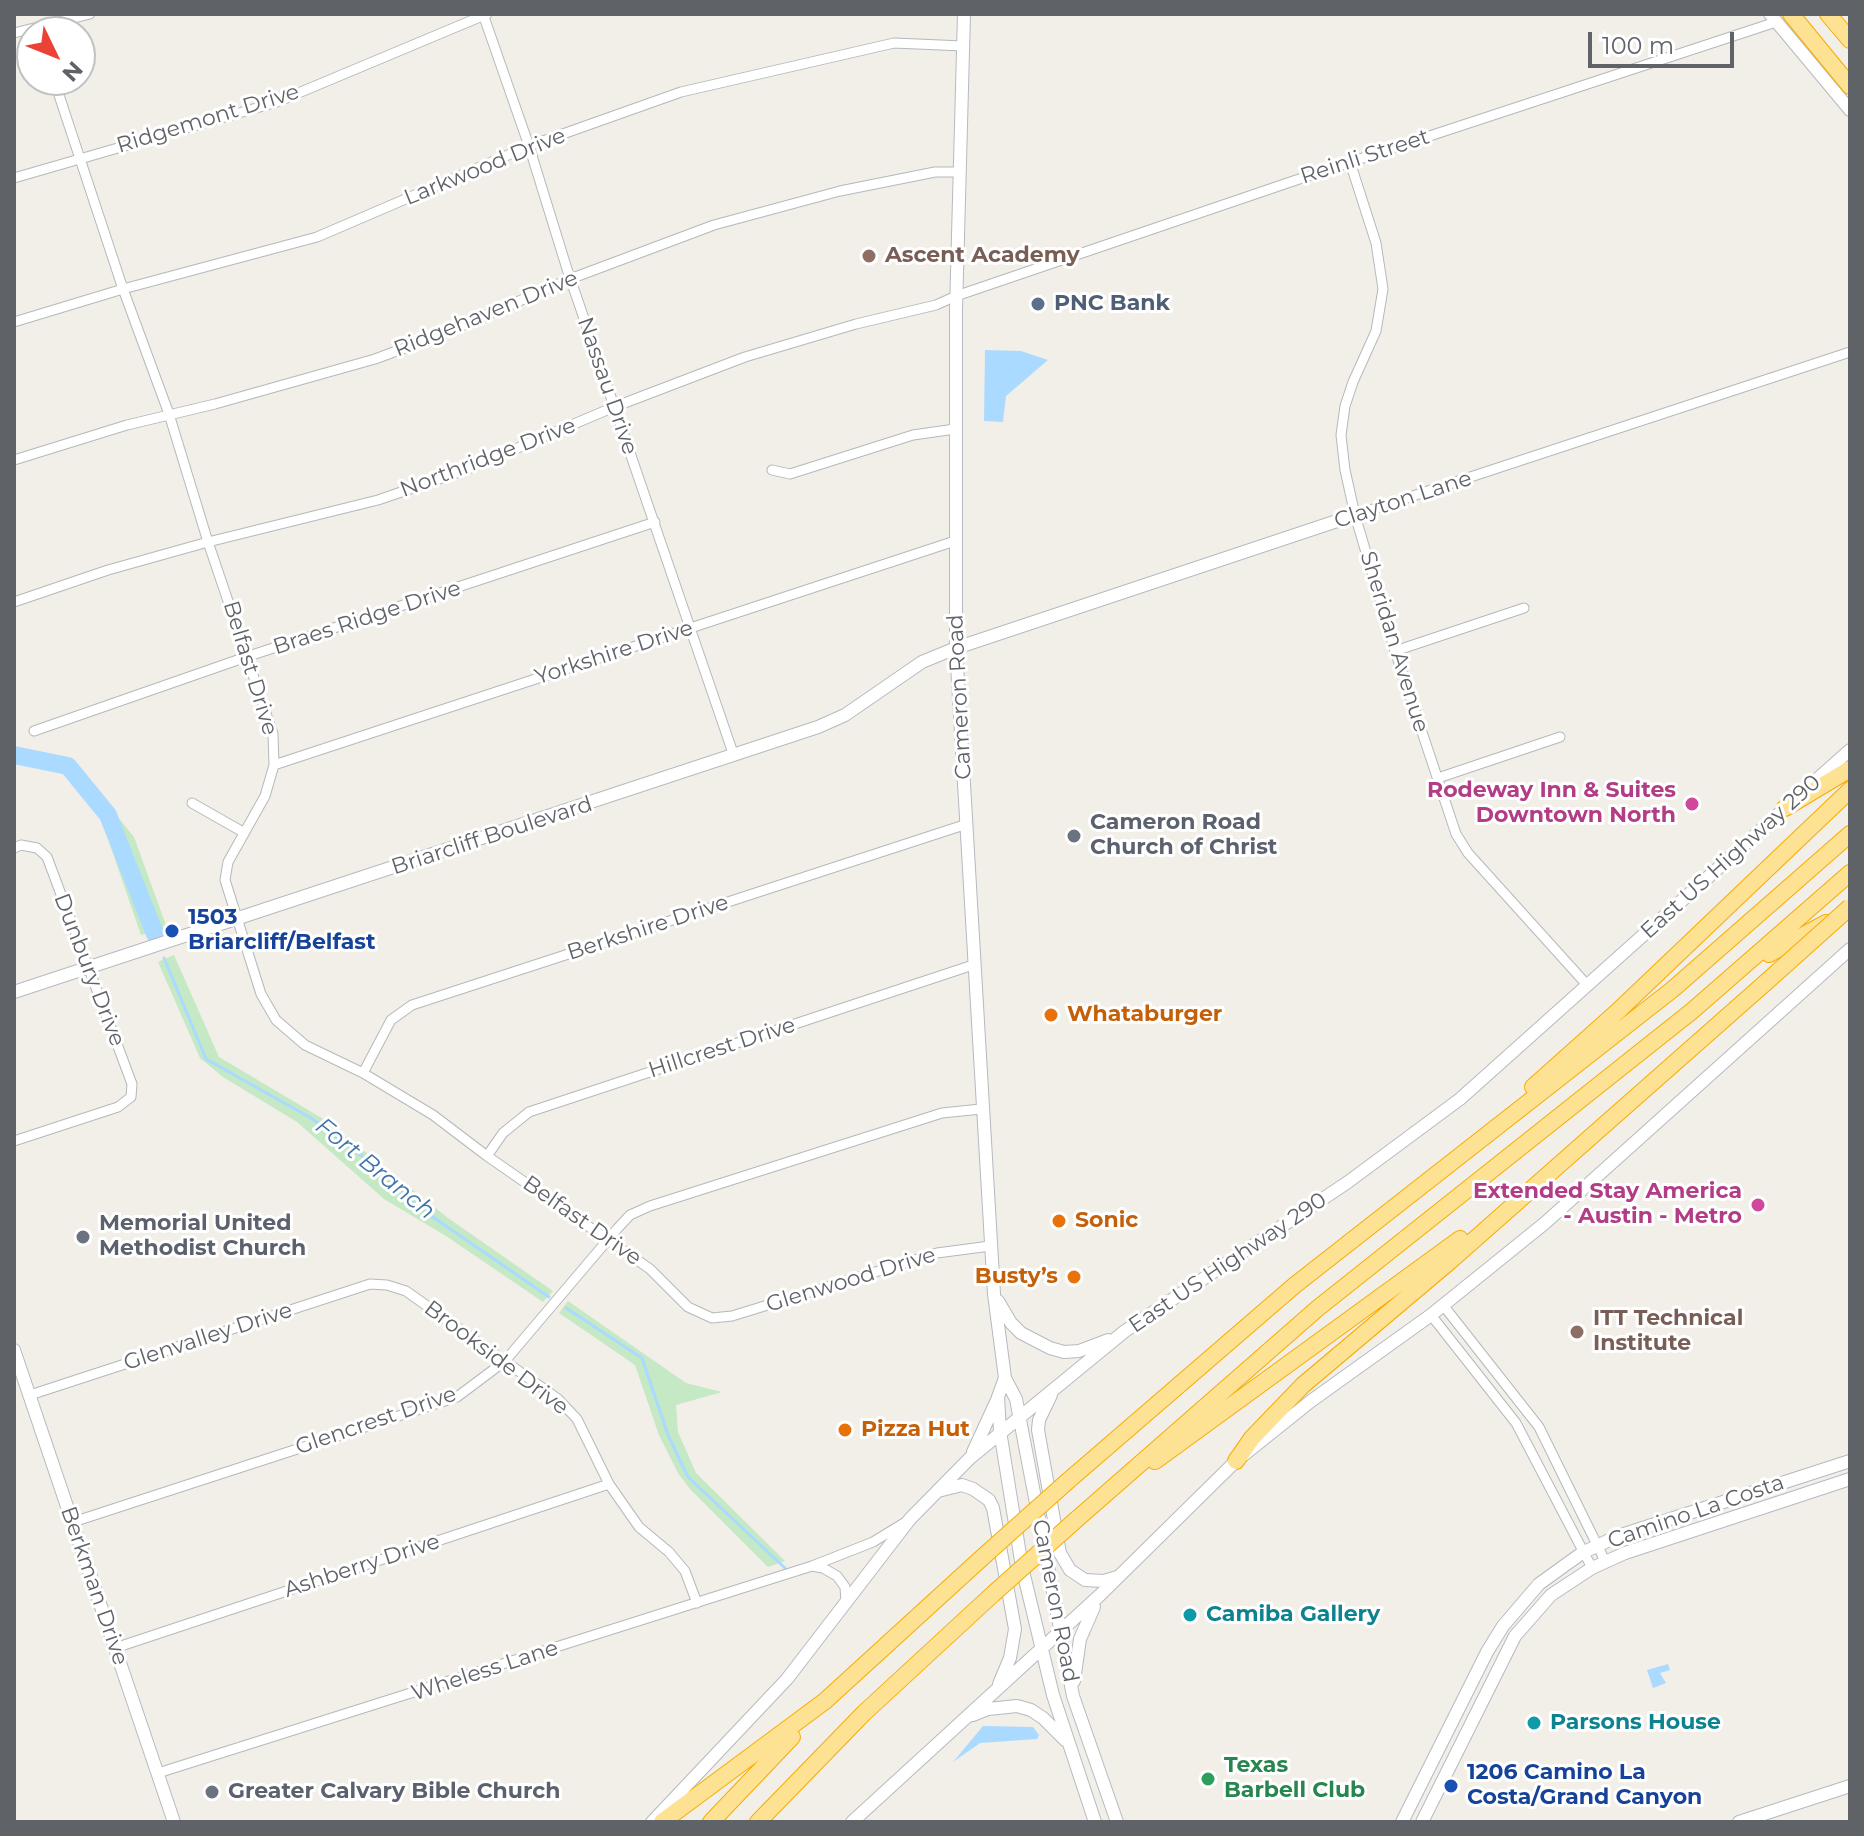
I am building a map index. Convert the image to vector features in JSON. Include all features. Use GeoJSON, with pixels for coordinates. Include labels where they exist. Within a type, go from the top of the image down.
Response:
{"type":"FeatureCollection","features":[{"type":"Feature","properties":{"kind":"highway"},"geometry":{"type":"LineString","coordinates":[[1791,14],[1850,86]]}},
{"type":"Feature","properties":{"kind":"highway"},"geometry":{"type":"LineString","coordinates":[[1828,14],[1850,40]]}},
{"type":"Feature","properties":{"kind":"highway"},"geometry":{"type":"LineString","coordinates":[[1785,808],[1850,769]]}},
{"type":"Feature","properties":{"kind":"highway"},"geometry":{"type":"LineString","coordinates":[[1452,1162],[1617,1012],[1848,792]]}},
{"type":"Feature","properties":{"kind":"highway"},"geometry":{"type":"LineString","coordinates":[[711,1822],[825,1701],[1069,1480],[1284,1295],[1662,998],[1850,834]]}},
{"type":"Feature","properties":{"kind":"highway"},"geometry":{"type":"LineString","coordinates":[[758,1822],[864,1713],[993,1594],[1318,1308],[1558,1119],[1733,975],[1850,873]]}},
{"type":"Feature","properties":{"kind":"highway"},"geometry":{"type":"LineString","coordinates":[[1733,975],[1850,909]]}},
{"type":"Feature","properties":{"kind":"highway"},"geometry":{"type":"LineString","coordinates":[[1236,1461],[1252,1438],[1303,1385],[1449,1262],[1850,909]]}},
{"type":"Feature","properties":{"kind":"highway"},"geometry":{"type":"LineString","coordinates":[[1115,1487],[1177,1448],[1428,1264],[1589,1136]]}},
{"type":"Feature","properties":{"kind":"highway"},"geometry":{"type":"LineString","coordinates":[[662,1822],[825,1701]]}},
{"type":"Feature","properties":{"kind":"main road","name":"Cameron Road"},"geometry":{"type":"LineString","coordinates":[[964,14],[956,296],[956,648],[994,1294],[1005,1378],[1020,1415],[1073,1696],[1117,1822]]}},
{"type":"Feature","properties":{"kind":"main road"},"geometry":{"type":"LineString","coordinates":[[1773,18],[1850,110]]}},
{"type":"Feature","properties":{"kind":"main road","name":"Clayton Lane"},"geometry":{"type":"LineString","coordinates":[[956,648],[1355,515]]}},
{"type":"Feature","properties":{"kind":"main road","name":"Briarcliff Boulevard"},"geometry":{"type":"LineString","coordinates":[[14,992],[734,756],[845,715],[922,662],[956,648]]}},
{"type":"Feature","properties":{"kind":"main road","name":"East US Highway 290"},"geometry":{"type":"LineString","coordinates":[[652,1822],[787,1679],[910,1519],[1000,1431],[1125,1331],[1396,1148],[1497,1068],[1850,750]]}},
{"type":"Feature","properties":{"kind":"main road"},"geometry":{"type":"LineString","coordinates":[[852,1822],[1100,1595],[1236,1461],[1311,1401],[1431,1315],[1582,1190],[1850,949]]}},
{"type":"Feature","properties":{"kind":"main road"},"geometry":{"type":"LineString","coordinates":[[994,1294],[1011,1323],[1021,1333],[1064,1352],[1099,1345],[1125,1331]]}},
{"type":"Feature","properties":{"kind":"main road","name":"Berkman Drive"},"geometry":{"type":"LineString","coordinates":[[14,1350],[174,1822]]}},
{"type":"Feature","properties":{"kind":"main road","name":"Cameron Road"},"geometry":{"type":"LineString","coordinates":[[1005,1378],[998,1397],[1000,1431],[1015,1530],[1041,1650],[1095,1822]]}},
{"type":"Feature","properties":{"kind":"main road"},"geometry":{"type":"LineString","coordinates":[[1055,1389],[1042,1411],[1038,1430],[1060,1553],[1070,1570],[1085,1580],[1104,1581],[1118,1577]]}},
{"type":"Feature","properties":{"kind":"main road"},"geometry":{"type":"LineString","coordinates":[[970,1458],[998,1397]]}},
{"type":"Feature","properties":{"kind":"main road","name":"Camino La Costa"},"geometry":{"type":"LineString","coordinates":[[1402,1822],[1503,1626],[1539,1584],[1582,1553],[1618,1536],[1850,1461]]}},
{"type":"Feature","properties":{"kind":"main road"},"geometry":{"type":"LineString","coordinates":[[1824,1469],[1830,1485]]}},
{"type":"Feature","properties":{"kind":"main road","name":"Camino La Costa"},"geometry":{"type":"LineString","coordinates":[[1422,1822],[1515,1636],[1551,1595],[1605,1561],[1850,1479]]}},
{"type":"Feature","properties":{"kind":"main road"},"geometry":{"type":"LineString","coordinates":[[934,1493],[962,1485],[981,1493],[993,1508],[1015,1629],[1010,1658],[996,1690]]}},
{"type":"Feature","properties":{"kind":"main road"},"geometry":{"type":"LineString","coordinates":[[1073,1696],[1080,1639],[1100,1595]]}},
{"type":"Feature","properties":{"kind":"main road"},"geometry":{"type":"LineString","coordinates":[[965,1719],[988,1709],[1017,1706],[1043,1718],[1069,1746]]}},
{"type":"Feature","properties":{"kind":"main road"},"geometry":{"type":"LineString","coordinates":[[1739,1822],[1850,1786]]}},
{"type":"Feature","properties":{"kind":"street","name":"Nassau Drive"},"geometry":{"type":"LineString","coordinates":[[485,14],[570,279],[734,756]]}},
{"type":"Feature","properties":{"kind":"street","name":"Ridgemont Drive"},"geometry":{"type":"LineString","coordinates":[[14,178],[277,102],[485,14]]}},
{"type":"Feature","properties":{"kind":"street","name":"Reinli Street"},"geometry":{"type":"LineString","coordinates":[[956,296],[1773,18]]}},
{"type":"Feature","properties":{"kind":"street","name":"Larkwood Drive"},"geometry":{"type":"LineString","coordinates":[[14,322],[317,237],[529,146],[696,88],[894,43],[963,46]]}},
{"type":"Feature","properties":{"kind":"street","name":"Belfast Drive"},"geometry":{"type":"LineString","coordinates":[[59,96],[123,289],[169,414],[208,542],[273,734],[274,765],[265,796],[228,862],[225,880],[261,994],[276,1020],[305,1045],[363,1073],[433,1115],[650,1269],[688,1307],[712,1318]]}},
{"type":"Feature","properties":{"kind":"street","name":"Sheridan Avenue"},"geometry":{"type":"LineString","coordinates":[[1350,162],[1376,243],[1383,289],[1376,331],[1353,382],[1341,435],[1355,515],[1395,651],[1463,846],[1588,986]]}},
{"type":"Feature","properties":{"kind":"street","name":"Ridgehaven Drive"},"geometry":{"type":"LineString","coordinates":[[14,460],[169,414],[375,359],[445,333],[570,279],[714,225],[840,191],[935,172],[958,172]]}},
{"type":"Feature","properties":{"kind":"street","name":"Northridge Drive"},"geometry":{"type":"LineString","coordinates":[[14,602],[108,570],[378,500],[468,469],[614,407],[745,357],[856,324],[936,305],[956,296]]}},
{"type":"Feature","properties":{"kind":"street","name":"Clayton Lane"},"geometry":{"type":"LineString","coordinates":[[1355,515],[1850,352]]}},
{"type":"Feature","properties":{"kind":"street"},"geometry":{"type":"LineString","coordinates":[[772,470],[790,474],[913,435],[955,429]]}},
{"type":"Feature","properties":{"kind":"street","name":"Braes Ridge Drive"},"geometry":{"type":"LineString","coordinates":[[34,731],[249,656],[655,522]]}},
{"type":"Feature","properties":{"kind":"street","name":"Yorkshire Drive"},"geometry":{"type":"LineString","coordinates":[[274,765],[955,541]]}},
{"type":"Feature","properties":{"kind":"street"},"geometry":{"type":"LineString","coordinates":[[1395,651],[1524,608]]}},
{"type":"Feature","properties":{"kind":"street"},"geometry":{"type":"LineString","coordinates":[[1438,778],[1560,737]]}},
{"type":"Feature","properties":{"kind":"street"},"geometry":{"type":"LineString","coordinates":[[192,803],[243,832]]}},
{"type":"Feature","properties":{"kind":"street","name":"Berkshire Drive"},"geometry":{"type":"LineString","coordinates":[[363,1073],[391,1020],[412,1005],[967,824]]}},
{"type":"Feature","properties":{"kind":"street","name":"Dunbury Drive"},"geometry":{"type":"LineString","coordinates":[[14,848],[21,845],[37,848],[47,857],[132,1084],[131,1097],[118,1107],[14,1141]]}},
{"type":"Feature","properties":{"kind":"street","name":"Hillcrest Drive"},"geometry":{"type":"LineString","coordinates":[[487,1156],[503,1133],[529,1112],[973,965]]}},
{"type":"Feature","properties":{"kind":"street","name":"Glencrest Drive"},"geometry":{"type":"LineString","coordinates":[[73,1522],[457,1397],[505,1361],[630,1215],[942,1113],[981,1109]]}},
{"type":"Feature","properties":{"kind":"street","name":"Glenwood Drive"},"geometry":{"type":"LineString","coordinates":[[712,1318],[732,1316],[937,1253],[990,1246]]}},
{"type":"Feature","properties":{"kind":"street","name":"Glenvalley Drive"},"geometry":{"type":"LineString","coordinates":[[30,1395],[370,1284],[387,1285]]}},
{"type":"Feature","properties":{"kind":"street","name":"Brookside Drive"},"geometry":{"type":"LineString","coordinates":[[387,1285],[406,1291],[558,1399],[577,1419],[609,1484],[639,1527],[669,1552],[685,1571],[697,1603]]}},
{"type":"Feature","properties":{"kind":"street"},"geometry":{"type":"LineString","coordinates":[[1443,1305],[1539,1427],[1605,1561]]}},
{"type":"Feature","properties":{"kind":"street"},"geometry":{"type":"LineString","coordinates":[[1431,1315],[1523,1434],[1592,1568]]}},
{"type":"Feature","properties":{"kind":"street"},"geometry":{"type":"LineString","coordinates":[[1523,1434],[1539,1427]]}},
{"type":"Feature","properties":{"kind":"street","name":"Ashberry Drive"},"geometry":{"type":"LineString","coordinates":[[115,1648],[609,1484]]}},
{"type":"Feature","properties":{"kind":"street","name":"Wheless Lane"},"geometry":{"type":"LineString","coordinates":[[158,1773],[812,1566],[873,1542],[910,1519]]}},
{"type":"Feature","properties":{"kind":"street"},"geometry":{"type":"LineString","coordinates":[[812,1566],[830,1571],[842,1581],[845,1606]]}},
{"type":"Feature","properties":{"kind":"green space"},"geometry":{"type":"Polygon","coordinates":[[[14,748],[76,765],[134,837],[167,928],[141,935],[101,819],[62,771],[14,762],[14,748]]]}},
{"type":"Feature","properties":{"kind":"green space"},"geometry":{"type":"Polygon","coordinates":[[[174,955],[219,1057],[325,1120],[448,1218],[553,1291],[543,1302],[446,1236],[384,1199],[297,1122],[223,1077],[200,1058],[158,962],[174,955]]]}},
{"type":"Feature","properties":{"kind":"green space"},"geometry":{"type":"Polygon","coordinates":[[[568,1301],[686,1383],[722,1392],[676,1405],[678,1432],[696,1473],[785,1561],[768,1567],[690,1489],[678,1473],[659,1435],[635,1365],[559,1313],[568,1301]]]}},
{"type":"Feature","properties":{"kind":"water"},"geometry":{"type":"Polygon","coordinates":[[[985,350],[1021,351],[1048,360],[1006,396],[1003,422],[984,421],[985,350]]]}},
{"type":"Feature","properties":{"kind":"water"},"geometry":{"type":"Polygon","coordinates":[[[1668,1664],[1670,1670],[1660,1673],[1666,1683],[1653,1688],[1647,1670],[1668,1664]]]}},
{"type":"Feature","properties":{"kind":"water"},"geometry":{"type":"Polygon","coordinates":[[[983,1726],[1033,1727],[1039,1735],[1037,1739],[980,1743],[953,1762],[983,1726]]]}},
{"type":"Feature","properties":{"kind":"waterway","name":"Fort Branch"},"geometry":{"type":"LineString","coordinates":[[14,755],[68,766],[108,815],[155,934]]}},
{"type":"Feature","properties":{"kind":"waterway","name":"Fort Branch"},"geometry":{"type":"LineString","coordinates":[[164,958],[206,1059],[311,1118],[390,1177],[414,1204],[549,1297]]}},
{"type":"Feature","properties":{"kind":"waterway","name":"Fort Branch"},"geometry":{"type":"LineString","coordinates":[[566,1308],[642,1358],[668,1435],[688,1477],[786,1569]]}},
{"type":"Feature","properties":{"kind":"place","name":"Ascent Academy"},"geometry":{"type":"Point","coordinates":[869,256]}},
{"type":"Feature","properties":{"kind":"place","name":"PNC Bank"},"geometry":{"type":"Point","coordinates":[1038,304]}},
{"type":"Feature","properties":{"kind":"place","name":"Rodeway Inn & Suites Downtown North"},"geometry":{"type":"Point","coordinates":[1692,804]}},
{"type":"Feature","properties":{"kind":"place","name":"Cameron Road Church of Christ"},"geometry":{"type":"Point","coordinates":[1074,836]}},
{"type":"Feature","properties":{"kind":"place","name":"1503 Briarcliff/Belfast"},"geometry":{"type":"Point","coordinates":[172,931]}},
{"type":"Feature","properties":{"kind":"place","name":"Whataburger"},"geometry":{"type":"Point","coordinates":[1051,1015]}},
{"type":"Feature","properties":{"kind":"place","name":"Extended Stay America - Austin - Metro"},"geometry":{"type":"Point","coordinates":[1758,1205]}},
{"type":"Feature","properties":{"kind":"place","name":"Sonic"},"geometry":{"type":"Point","coordinates":[1059,1221]}},
{"type":"Feature","properties":{"kind":"place","name":"Memorial United Methodist Church"},"geometry":{"type":"Point","coordinates":[83,1237]}},
{"type":"Feature","properties":{"kind":"place","name":"Busty’s"},"geometry":{"type":"Point","coordinates":[1074,1277]}},
{"type":"Feature","properties":{"kind":"place","name":"ITT Technical Institute"},"geometry":{"type":"Point","coordinates":[1577,1332]}},
{"type":"Feature","properties":{"kind":"place","name":"Pizza Hut"},"geometry":{"type":"Point","coordinates":[845,1430]}},
{"type":"Feature","properties":{"kind":"place","name":"Camiba Gallery"},"geometry":{"type":"Point","coordinates":[1190,1615]}},
{"type":"Feature","properties":{"kind":"place","name":"Parsons House"},"geometry":{"type":"Point","coordinates":[1534,1723]}},
{"type":"Feature","properties":{"kind":"place","name":"Texas Barbell Club"},"geometry":{"type":"Point","coordinates":[1208,1779]}},
{"type":"Feature","properties":{"kind":"place","name":"1206 Camino La Costa/Grand Canyon"},"geometry":{"type":"Point","coordinates":[1451,1786]}},
{"type":"Feature","properties":{"kind":"place","name":"Greater Calvary Bible Church"},"geometry":{"type":"Point","coordinates":[212,1792]}}]}
